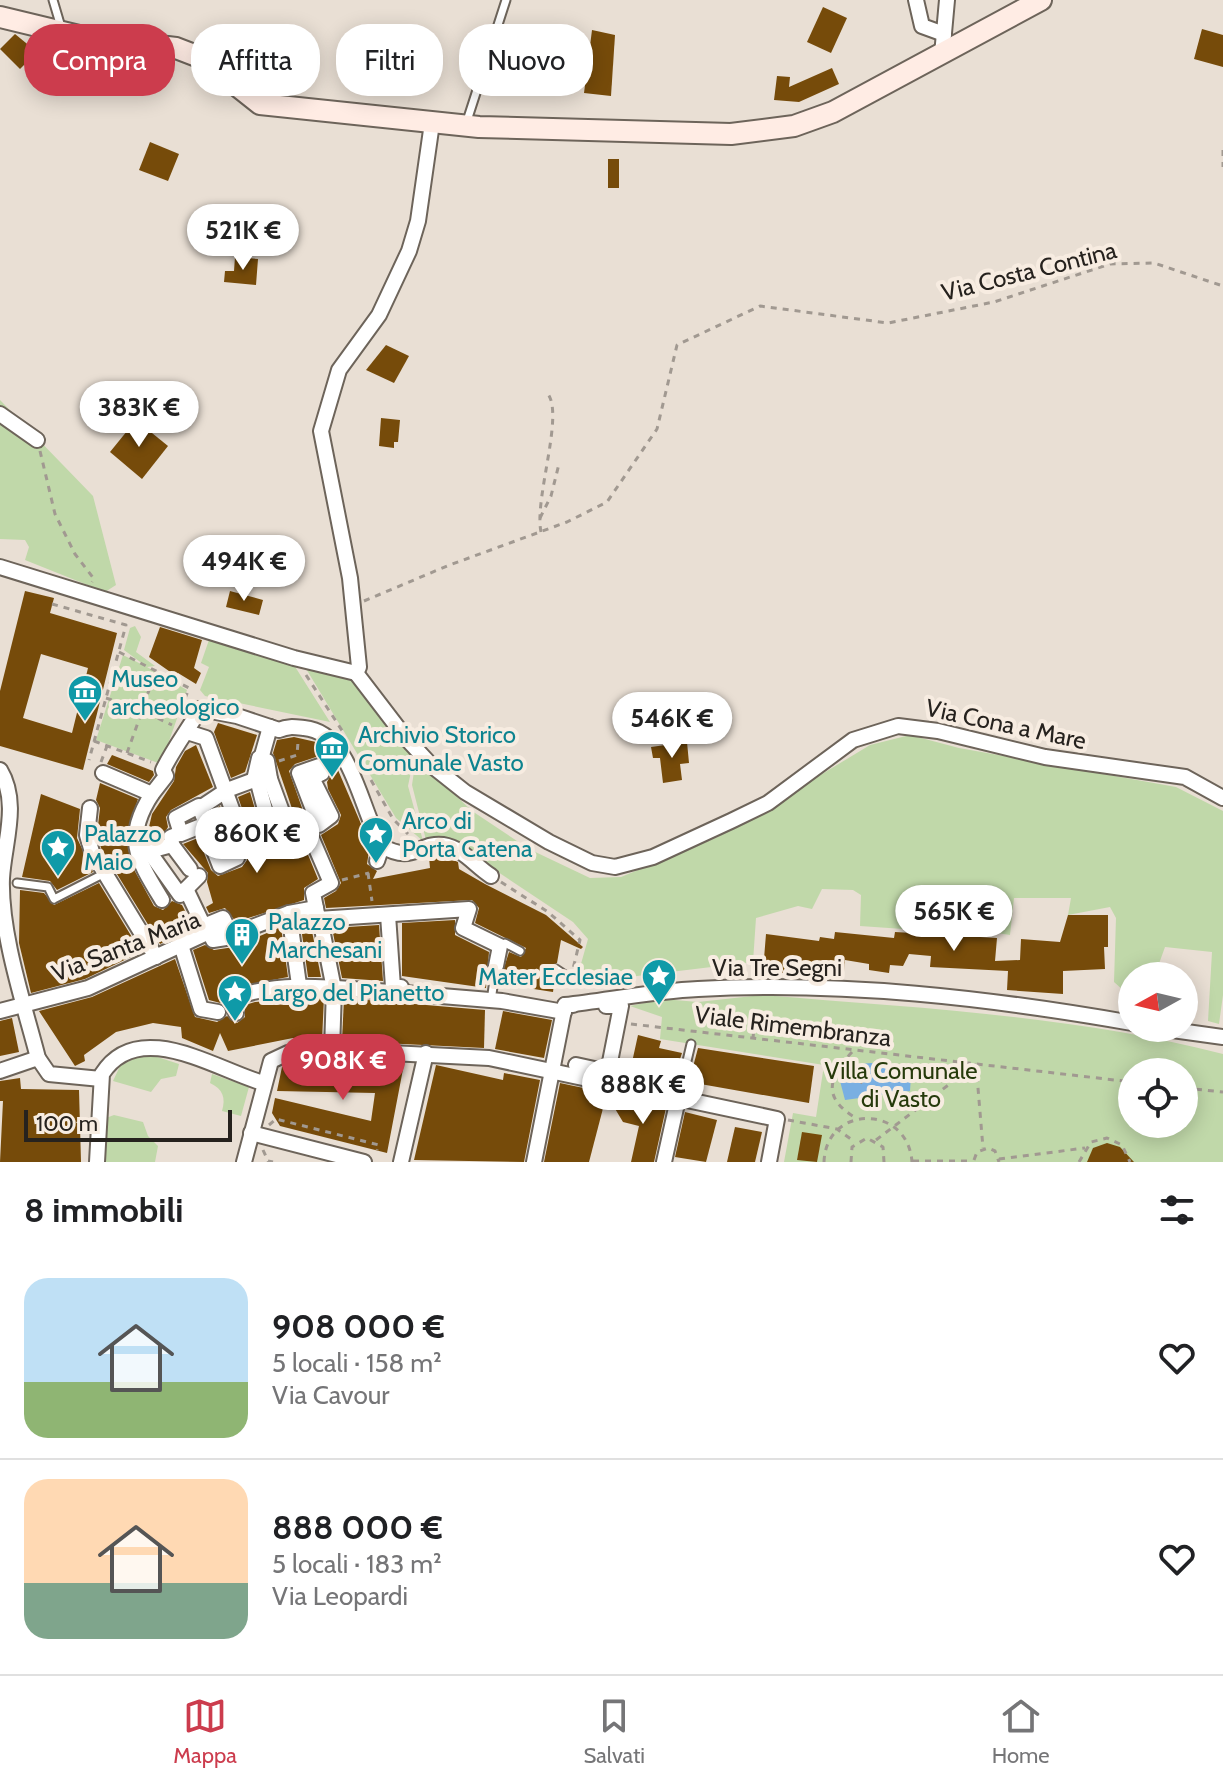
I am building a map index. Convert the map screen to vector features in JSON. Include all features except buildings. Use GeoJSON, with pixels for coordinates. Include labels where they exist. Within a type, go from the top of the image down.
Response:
{"type":"FeatureCollection","features":[{"type":"Feature","properties":{"kind":"street"},"geometry":{"type":"LineString","coordinates":[[916,0],[922,26],[944,34]]}},
{"type":"Feature","properties":{"kind":"street"},"geometry":{"type":"LineString","coordinates":[[942,55],[947,0]]}},
{"type":"Feature","properties":{"kind":"street"},"geometry":{"type":"LineString","coordinates":[[175,48],[202,58],[260,104],[432,123],[731,134],[770,130],[833,112],[1041,0]]}},
{"type":"Feature","properties":{"kind":"street"},"geometry":{"type":"LineString","coordinates":[[0,17],[28,24]]}},
{"type":"Feature","properties":{"kind":"street"},"geometry":{"type":"LineString","coordinates":[[0,555],[3,554],[0,567],[294,658],[356,673],[359,667],[353,606],[339,512],[321,431],[339,370],[379,315],[409,251],[418,221],[432,123]]}},
{"type":"Feature","properties":{"kind":"street"},"geometry":{"type":"LineString","coordinates":[[0,414],[37,440]]}},
{"type":"Feature","properties":{"kind":"street","name":"Via Cona a Mare"},"geometry":{"type":"LineString","coordinates":[[356,673],[405,737],[431,765],[465,792],[549,842],[592,863],[615,867],[653,857],[768,803],[853,740],[898,726],[938,731],[1045,757],[1185,777],[1223,798]]}},
{"type":"Feature","properties":{"kind":"street"},"geometry":{"type":"LineString","coordinates":[[162,900],[135,835],[137,815],[166,776],[163,770],[171,754],[200,709],[237,716],[270,727],[318,729],[336,743],[382,846],[373,869]]}},
{"type":"Feature","properties":{"kind":"street"},"geometry":{"type":"LineString","coordinates":[[270,727],[263,774],[275,847],[319,823]]}},
{"type":"Feature","properties":{"kind":"street"},"geometry":{"type":"LineString","coordinates":[[187,732],[206,738],[227,790],[244,842],[232,847],[237,858],[220,866],[217,862],[200,808]]}},
{"type":"Feature","properties":{"kind":"street"},"geometry":{"type":"LineString","coordinates":[[183,892],[195,872],[176,839],[176,818],[263,774],[299,773],[319,766],[322,773],[312,778],[331,883],[313,893],[334,989],[332,1050]]}},
{"type":"Feature","properties":{"kind":"street"},"geometry":{"type":"LineString","coordinates":[[0,770],[11,827],[9,883],[2,911],[38,1058],[49,1074],[101,1079]]}},
{"type":"Feature","properties":{"kind":"street"},"geometry":{"type":"LineString","coordinates":[[103,773],[152,794]]}},
{"type":"Feature","properties":{"kind":"street"},"geometry":{"type":"LineString","coordinates":[[299,773],[319,823]]}},
{"type":"Feature","properties":{"kind":"street"},"geometry":{"type":"LineString","coordinates":[[263,774],[292,839]]}},
{"type":"Feature","properties":{"kind":"street"},"geometry":{"type":"LineString","coordinates":[[90,808],[87,835],[103,874],[156,957]]}},
{"type":"Feature","properties":{"kind":"street"},"geometry":{"type":"LineString","coordinates":[[143,853],[204,825]]}},
{"type":"Feature","properties":{"kind":"street"},"geometry":{"type":"LineString","coordinates":[[382,846],[412,853],[438,845],[447,846],[467,856],[491,876]]}},
{"type":"Feature","properties":{"kind":"street"},"geometry":{"type":"LineString","coordinates":[[143,853],[183,892],[209,933]]}},
{"type":"Feature","properties":{"kind":"street","name":"Via Santa Maria"},"geometry":{"type":"LineString","coordinates":[[0,1011],[88,988],[209,933],[230,934],[289,913],[381,916],[469,909],[463,928],[500,946]]}},
{"type":"Feature","properties":{"kind":"street"},"geometry":{"type":"LineString","coordinates":[[289,913],[299,985]]}},
{"type":"Feature","properties":{"kind":"street"},"geometry":{"type":"LineString","coordinates":[[381,916],[393,989]]}},
{"type":"Feature","properties":{"kind":"street"},"geometry":{"type":"LineString","coordinates":[[181,945],[201,1009],[218,1012]]}},
{"type":"Feature","properties":{"kind":"street"},"geometry":{"type":"LineString","coordinates":[[496,966],[500,946]]}},
{"type":"Feature","properties":{"kind":"street"},"geometry":{"type":"LineString","coordinates":[[236,1013],[233,998],[299,985],[492,994]]}},
{"type":"Feature","properties":{"kind":"street"},"geometry":{"type":"LineString","coordinates":[[244,1162],[263,1083],[271,1061],[279,1055],[332,1050],[426,1053],[608,1072],[621,1006],[565,1008],[393,989]]}},
{"type":"Feature","properties":{"kind":"street","name":"Via Tre Segni"},"geometry":{"type":"LineString","coordinates":[[565,1008],[694,989],[876,990],[961,998],[1118,1021]]}},
{"type":"Feature","properties":{"kind":"street"},"geometry":{"type":"LineString","coordinates":[[534,1162],[565,1008]]}},
{"type":"Feature","properties":{"kind":"street"},"geometry":{"type":"LineString","coordinates":[[1198,1034],[1223,1037]]}},
{"type":"Feature","properties":{"kind":"street"},"geometry":{"type":"LineString","coordinates":[[97,1162],[101,1079],[118,1057],[148,1047],[170,1050],[263,1083]]}},
{"type":"Feature","properties":{"kind":"street"},"geometry":{"type":"LineString","coordinates":[[401,1162],[426,1053]]}},
{"type":"Feature","properties":{"kind":"street"},"geometry":{"type":"LineString","coordinates":[[0,1071],[38,1058]]}},
{"type":"Feature","properties":{"kind":"street"},"geometry":{"type":"LineString","coordinates":[[555,1065],[678,1099],[777,1119],[769,1162]]}},
{"type":"Feature","properties":{"kind":"street"},"geometry":{"type":"LineString","coordinates":[[664,1162],[678,1099]]}},
{"type":"Feature","properties":{"kind":"street"},"geometry":{"type":"LineString","coordinates":[[251,1133],[364,1162]]}},
{"type":"Feature","properties":{"kind":"lane"},"geometry":{"type":"LineString","coordinates":[[53,0],[60,24]]}},
{"type":"Feature","properties":{"kind":"lane"},"geometry":{"type":"LineString","coordinates":[[466,125],[506,0]]}},
{"type":"Feature","properties":{"kind":"lane"},"geometry":{"type":"LineString","coordinates":[[9,883],[48,887],[54,899],[103,874]]}},
{"type":"Feature","properties":{"kind":"lane"},"geometry":{"type":"LineString","coordinates":[[500,946],[505,943],[520,951]]}},
{"type":"Feature","properties":{"kind":"lane"},"geometry":{"type":"LineString","coordinates":[[492,994],[496,966]]}},
{"type":"Feature","properties":{"kind":"lane"},"geometry":{"type":"LineString","coordinates":[[556,969],[571,979]]}},
{"type":"Feature","properties":{"kind":"lane"},"geometry":{"type":"LineString","coordinates":[[678,1099],[691,1044]]}},
{"type":"Feature","properties":{"kind":"path"},"geometry":{"type":"LineString","coordinates":[[1223,150],[1223,167]]}},
{"type":"Feature","properties":{"kind":"path","name":"Via Costa Contina"},"geometry":{"type":"LineString","coordinates":[[353,606],[541,532],[607,502],[657,429],[677,345],[760,306],[888,323],[994,302],[1110,264],[1154,263],[1223,286]]}},
{"type":"Feature","properties":{"kind":"path"},"geometry":{"type":"LineString","coordinates":[[541,532],[539,522],[553,411],[548,394]]}},
{"type":"Feature","properties":{"kind":"path"},"geometry":{"type":"LineString","coordinates":[[37,440],[55,514],[75,554],[94,579],[83,593]]}},
{"type":"Feature","properties":{"kind":"path"},"geometry":{"type":"LineString","coordinates":[[539,522],[551,496],[559,464]]}},
{"type":"Feature","properties":{"kind":"path"},"geometry":{"type":"LineString","coordinates":[[52,604],[126,625],[89,760]]}},
{"type":"Feature","properties":{"kind":"path"},"geometry":{"type":"LineString","coordinates":[[119,652],[189,688],[175,726],[147,713]]}},
{"type":"Feature","properties":{"kind":"path"},"geometry":{"type":"LineString","coordinates":[[143,705],[157,671]]}},
{"type":"Feature","properties":{"kind":"path"},"geometry":{"type":"LineString","coordinates":[[106,698],[135,708]]}},
{"type":"Feature","properties":{"kind":"path"},"geometry":{"type":"LineString","coordinates":[[127,753],[140,717]]}},
{"type":"Feature","properties":{"kind":"path"},"geometry":{"type":"LineString","coordinates":[[263,774],[297,755],[297,727]]}},
{"type":"Feature","properties":{"kind":"path"},"geometry":{"type":"LineString","coordinates":[[94,741],[161,765]]}},
{"type":"Feature","properties":{"kind":"path"},"geometry":{"type":"LineString","coordinates":[[103,755],[107,746]]}},
{"type":"Feature","properties":{"kind":"path"},"geometry":{"type":"LineString","coordinates":[[331,883],[373,869],[381,916]]}},
{"type":"Feature","properties":{"kind":"path"},"geometry":{"type":"LineString","coordinates":[[491,876],[548,912],[580,940],[571,979]]}},
{"type":"Feature","properties":{"kind":"path"},"geometry":{"type":"LineString","coordinates":[[753,1039],[755,1014]]}},
{"type":"Feature","properties":{"kind":"path","name":"Viale Rimembranza"},"geometry":{"type":"LineString","coordinates":[[641,1025],[852,1052],[1118,1080]]}},
{"type":"Feature","properties":{"kind":"path"},"geometry":{"type":"LineString","coordinates":[[852,1052],[835,1070],[832,1089],[839,1108],[856,1118]]}},
{"type":"Feature","properties":{"kind":"path"},"geometry":{"type":"LineString","coordinates":[[876,1140],[976,1064]]}},
{"type":"Feature","properties":{"kind":"path"},"geometry":{"type":"LineString","coordinates":[[824,1162],[827,1143],[837,1129],[856,1118],[872,1117],[894,1125],[905,1138],[912,1162],[974,1162],[983,1148],[976,1064]]}},
{"type":"Feature","properties":{"kind":"path"},"geometry":{"type":"LineString","coordinates":[[850,1070],[864,1085]]}},
{"type":"Feature","properties":{"kind":"path"},"geometry":{"type":"LineString","coordinates":[[1198,1089],[1223,1092]]}},
{"type":"Feature","properties":{"kind":"path"},"geometry":{"type":"LineString","coordinates":[[276,1119],[379,1145],[377,1150]]}},
{"type":"Feature","properties":{"kind":"path"},"geometry":{"type":"LineString","coordinates":[[777,1119],[837,1129],[855,1142]]}},
{"type":"Feature","properties":{"kind":"path"},"geometry":{"type":"LineString","coordinates":[[851,1162],[850,1152],[855,1142],[863,1138],[876,1140],[884,1152],[884,1162]]}},
{"type":"Feature","properties":{"kind":"path"},"geometry":{"type":"LineString","coordinates":[[983,1148],[995,1151],[999,1161],[1085,1148],[1099,1139],[1115,1140],[1127,1152],[1130,1162]]}},
{"type":"Feature","properties":{"kind":"path"},"geometry":{"type":"LineString","coordinates":[[1079,1162],[1085,1148]]}},
{"type":"Feature","properties":{"kind":"path"},"geometry":{"type":"LineString","coordinates":[[263,1149],[268,1161],[273,1162]]}},
{"type":"Feature","properties":{"kind":"green space"},"geometry":{"type":"Polygon","coordinates":[[[0,400],[93,496],[116,585],[105,592],[25,560],[29,547],[25,540],[0,539],[0,400]]]}},
{"type":"Feature","properties":{"kind":"green space"},"geometry":{"type":"Polygon","coordinates":[[[135,626],[141,637],[136,652],[155,666],[147,667],[124,650],[130,628],[135,626]]]}},
{"type":"Feature","properties":{"kind":"green space"},"geometry":{"type":"Polygon","coordinates":[[[210,637],[294,665],[330,722],[205,696],[200,690],[209,667],[201,663],[210,637]]]}},
{"type":"Feature","properties":{"kind":"green space"},"geometry":{"type":"Polygon","coordinates":[[[123,655],[187,690],[161,764],[96,740],[123,655]]]}},
{"type":"Feature","properties":{"kind":"green space"},"geometry":{"type":"Polygon","coordinates":[[[305,667],[355,681],[414,757],[408,786],[423,841],[396,818],[305,667]]]}},
{"type":"Feature","properties":{"kind":"green space"},"geometry":{"type":"Polygon","coordinates":[[[910,735],[959,748],[1176,787],[1223,811],[1223,995],[1219,1024],[1208,1021],[1212,952],[1165,947],[1160,962],[1118,962],[1118,986],[1114,982],[1116,918],[1110,907],[1068,915],[1071,898],[1014,898],[1010,935],[964,928],[958,916],[932,914],[932,931],[860,926],[861,895],[853,890],[822,889],[812,909],[798,906],[756,918],[753,962],[579,983],[577,978],[588,939],[573,922],[480,860],[463,843],[450,838],[426,840],[412,785],[416,758],[472,811],[529,849],[590,878],[621,877],[718,837],[870,745],[910,735]]]}},
{"type":"Feature","properties":{"kind":"green space","name":"Villa Comunale di Vasto"},"geometry":{"type":"Polygon","coordinates":[[[762,995],[936,1009],[1109,1030],[1118,1032],[1118,1042],[1170,1042],[1223,1054],[1223,1162],[784,1162],[793,1113],[816,1117],[824,1065],[660,1039],[662,1017],[630,1006],[663,999],[698,1002],[762,995]]]}},
{"type":"Feature","properties":{"kind":"green space"},"geometry":{"type":"Polygon","coordinates":[[[145,1053],[179,1064],[176,1076],[161,1079],[151,1092],[113,1081],[120,1066],[145,1053]]]}},
{"type":"Feature","properties":{"kind":"green space"},"geometry":{"type":"Polygon","coordinates":[[[212,1074],[249,1087],[241,1116],[222,1111],[223,1098],[221,1091],[210,1083],[212,1074]]]}},
{"type":"Feature","properties":{"kind":"green space"},"geometry":{"type":"Polygon","coordinates":[[[114,1115],[143,1122],[148,1136],[158,1146],[155,1162],[97,1162],[98,1121],[114,1115]]]}},
{"type":"Feature","properties":{"kind":"water"},"geometry":{"type":"Polygon","coordinates":[[[860,1064],[890,1065],[911,1074],[910,1091],[845,1100],[840,1081],[860,1064]]]}},
{"type":"Feature","properties":{"kind":"place","name":"Museo archeologico"},"geometry":{"type":"Point","coordinates":[85,723]}},
{"type":"Feature","properties":{"kind":"place","name":"Archivio Storico Comunale Vasto"},"geometry":{"type":"Point","coordinates":[332,779]}},
{"type":"Feature","properties":{"kind":"place","name":"Arco di Porta Catena"},"geometry":{"type":"Point","coordinates":[376,865]}},
{"type":"Feature","properties":{"kind":"place","name":"Palazzo Maio"},"geometry":{"type":"Point","coordinates":[58,878]}},
{"type":"Feature","properties":{"kind":"place","name":"Palazzo Marchesani"},"geometry":{"type":"Point","coordinates":[242,966]}},
{"type":"Feature","properties":{"kind":"place","name":"Mater Ecclesiae"},"geometry":{"type":"Point","coordinates":[659,1007]}},
{"type":"Feature","properties":{"kind":"place","name":"Largo del Pianetto"},"geometry":{"type":"Point","coordinates":[235,1023]}}]}
